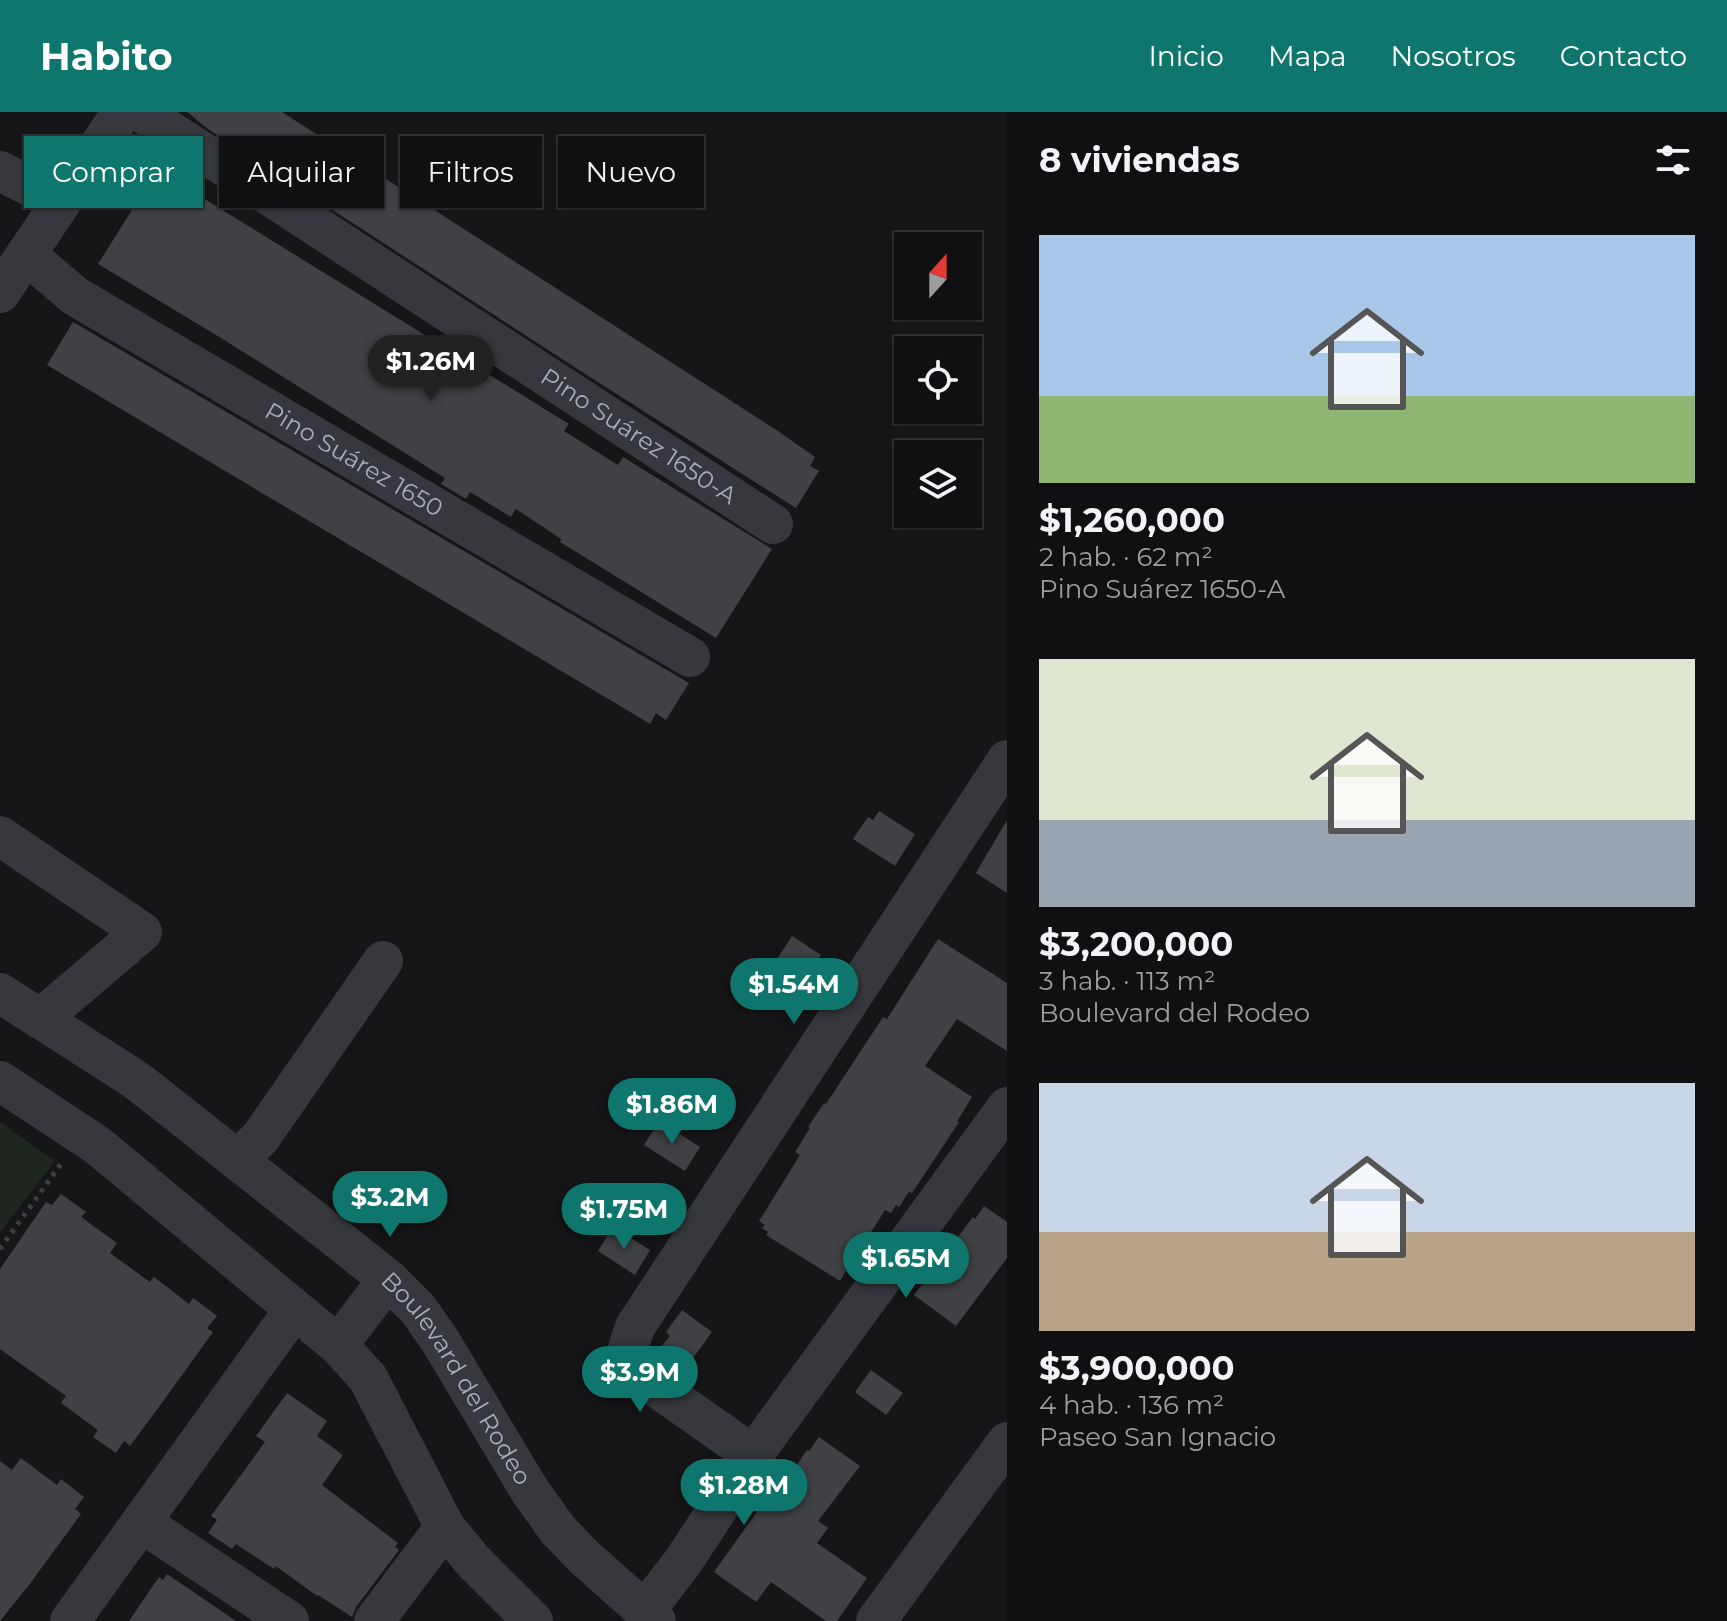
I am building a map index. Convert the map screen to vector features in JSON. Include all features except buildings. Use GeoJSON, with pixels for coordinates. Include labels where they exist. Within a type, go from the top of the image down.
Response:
{"type":"FeatureCollection","features":[{"type":"Feature","properties":{"kind":"street"},"geometry":{"type":"LineString","coordinates":[[106,136],[122,112]]}},
{"type":"Feature","properties":{"kind":"street","name":"Pino Suárez 1650-A"},"geometry":{"type":"LineString","coordinates":[[141,112],[773,524]]}},
{"type":"Feature","properties":{"kind":"street"},"geometry":{"type":"LineString","coordinates":[[0,171],[24,183]]}},
{"type":"Feature","properties":{"kind":"street"},"geometry":{"type":"LineString","coordinates":[[0,293],[57,208]]}},
{"type":"Feature","properties":{"kind":"street","name":"Pino Suárez 1650"},"geometry":{"type":"LineString","coordinates":[[26,254],[75,296],[690,657]]}},
{"type":"Feature","properties":{"kind":"street"},"geometry":{"type":"LineString","coordinates":[[753,1455],[636,1373],[628,1348],[635,1327],[1007,760]]}},
{"type":"Feature","properties":{"kind":"street"},"geometry":{"type":"LineString","coordinates":[[0,836],[142,932],[40,1019]]}},
{"type":"Feature","properties":{"kind":"street"},"geometry":{"type":"LineString","coordinates":[[237,1160],[260,1138],[383,961]]}},
{"type":"Feature","properties":{"kind":"street","name":"Boulevard del Rodeo"},"geometry":{"type":"LineString","coordinates":[[0,993],[136,1080],[388,1279],[418,1309],[441,1342],[530,1491],[558,1530],[651,1616]]}},
{"type":"Feature","properties":{"kind":"street"},"geometry":{"type":"LineString","coordinates":[[0,1081],[97,1145],[338,1345],[368,1378],[445,1527],[474,1562],[533,1621]]}},
{"type":"Feature","properties":{"kind":"street"},"geometry":{"type":"LineString","coordinates":[[651,1616],[753,1455],[1007,1107]]}},
{"type":"Feature","properties":{"kind":"street"},"geometry":{"type":"LineString","coordinates":[[338,1345],[388,1279]]}},
{"type":"Feature","properties":{"kind":"street"},"geometry":{"type":"LineString","coordinates":[[70,1621],[294,1310]]}},
{"type":"Feature","properties":{"kind":"street"},"geometry":{"type":"LineString","coordinates":[[876,1621],[1007,1442]]}},
{"type":"Feature","properties":{"kind":"street"},"geometry":{"type":"LineString","coordinates":[[142,1523],[289,1621]]}},
{"type":"Feature","properties":{"kind":"street"},"geometry":{"type":"LineString","coordinates":[[374,1621],[445,1527]]}},
{"type":"Feature","properties":{"kind":"path"},"geometry":{"type":"LineString","coordinates":[[0,1249],[64,1159]]}},
{"type":"Feature","properties":{"kind":"shaded area"},"geometry":{"type":"Polygon","coordinates":[[[0,1122],[55,1161],[0,1232],[0,1122]]]}}]}
